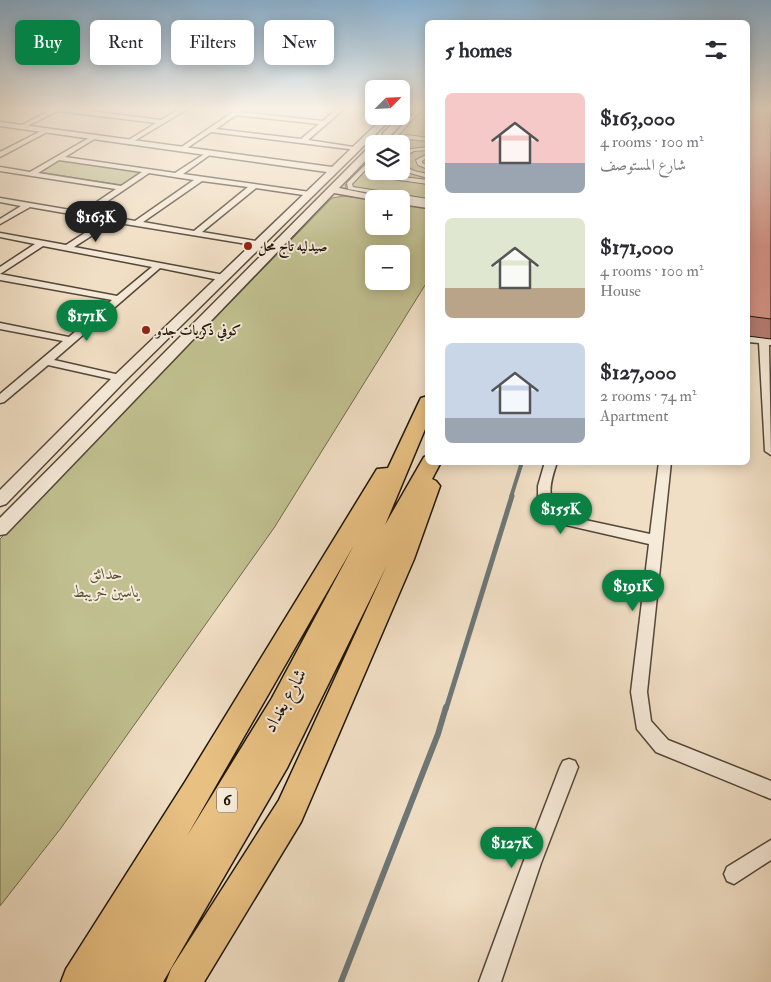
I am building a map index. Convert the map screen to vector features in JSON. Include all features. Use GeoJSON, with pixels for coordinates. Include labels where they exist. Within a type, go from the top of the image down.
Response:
{"type":"FeatureCollection","features":[{"type":"Feature","properties":{"kind":"highway","name":"شارع بغداد"},"geometry":{"type":"LineString","coordinates":[[143,982],[225,849],[272,766],[341,615],[408,439],[425,408]]}},
{"type":"Feature","properties":{"kind":"highway"},"geometry":{"type":"LineString","coordinates":[[79,982],[161,853],[382,476],[408,439]]}},
{"type":"Feature","properties":{"kind":"highway","name":"شارع بغداد"},"geometry":{"type":"LineString","coordinates":[[112,982],[341,615],[429,465]]}},
{"type":"Feature","properties":{"kind":"highway"},"geometry":{"type":"LineString","coordinates":[[184,982],[290,811],[402,559],[435,465]]}},
{"type":"Feature","properties":{"kind":"street"},"geometry":{"type":"LineString","coordinates":[[31,174],[65,154]]}},
{"type":"Feature","properties":{"kind":"street"},"geometry":{"type":"LineString","coordinates":[[176,175],[208,154]]}},
{"type":"Feature","properties":{"kind":"street"},"geometry":{"type":"LineString","coordinates":[[215,154],[334,170]]}},
{"type":"Feature","properties":{"kind":"street"},"geometry":{"type":"LineString","coordinates":[[0,500],[120,378],[351,154]]}},
{"type":"Feature","properties":{"kind":"street"},"geometry":{"type":"LineString","coordinates":[[0,529],[331,190],[363,154]]}},
{"type":"Feature","properties":{"kind":"street"},"geometry":{"type":"LineString","coordinates":[[425,157],[419,162],[425,165]]}},
{"type":"Feature","properties":{"kind":"street"},"geometry":{"type":"LineString","coordinates":[[58,158],[310,194]]}},
{"type":"Feature","properties":{"kind":"street"},"geometry":{"type":"LineString","coordinates":[[365,168],[348,186],[358,191],[406,189],[425,180]]}},
{"type":"Feature","properties":{"kind":"street"},"geometry":{"type":"LineString","coordinates":[[0,169],[122,188]]}},
{"type":"Feature","properties":{"kind":"street"},"geometry":{"type":"LineString","coordinates":[[84,214],[148,171]]}},
{"type":"Feature","properties":{"kind":"street"},"geometry":{"type":"LineString","coordinates":[[410,171],[425,178]]}},
{"type":"Feature","properties":{"kind":"street"},"geometry":{"type":"LineString","coordinates":[[137,223],[201,178]]}},
{"type":"Feature","properties":{"kind":"street"},"geometry":{"type":"LineString","coordinates":[[385,180],[406,189],[425,203]]}},
{"type":"Feature","properties":{"kind":"street"},"geometry":{"type":"LineString","coordinates":[[415,199],[425,181]]}},
{"type":"Feature","properties":{"kind":"street"},"geometry":{"type":"LineString","coordinates":[[196,233],[254,186]]}},
{"type":"Feature","properties":{"kind":"street"},"geometry":{"type":"LineString","coordinates":[[406,189],[415,199],[425,201]]}},
{"type":"Feature","properties":{"kind":"street"},"geometry":{"type":"LineString","coordinates":[[331,190],[365,195]]}},
{"type":"Feature","properties":{"kind":"street"},"geometry":{"type":"LineString","coordinates":[[0,200],[259,244]]}},
{"type":"Feature","properties":{"kind":"street"},"geometry":{"type":"LineString","coordinates":[[0,222],[28,205]]}},
{"type":"Feature","properties":{"kind":"street"},"geometry":{"type":"LineString","coordinates":[[67,248],[112,219]]}},
{"type":"Feature","properties":{"kind":"street"},"geometry":{"type":"LineString","coordinates":[[278,225],[294,228]]}},
{"type":"Feature","properties":{"kind":"street"},"geometry":{"type":"LineString","coordinates":[[0,235],[224,278]]}},
{"type":"Feature","properties":{"kind":"street"},"geometry":{"type":"LineString","coordinates":[[0,271],[42,243]]}},
{"type":"Feature","properties":{"kind":"street"},"geometry":{"type":"LineString","coordinates":[[0,400],[159,266]]}},
{"type":"Feature","properties":{"kind":"street"},"geometry":{"type":"LineString","coordinates":[[0,278],[119,299]]}},
{"type":"Feature","properties":{"kind":"street"},"geometry":{"type":"LineString","coordinates":[[1,326],[71,340]]}},
{"type":"Feature","properties":{"kind":"street"},"geometry":{"type":"LineString","coordinates":[[750,339],[768,342],[771,451]]}},
{"type":"Feature","properties":{"kind":"street"},"geometry":{"type":"LineString","coordinates":[[46,361],[120,378]]}},
{"type":"Feature","properties":{"kind":"street"},"geometry":{"type":"LineString","coordinates":[[550,465],[542,496],[547,510],[558,519],[656,540]]}},
{"type":"Feature","properties":{"kind":"street"},"geometry":{"type":"LineString","coordinates":[[665,465],[639,692],[643,724],[662,746],[771,790]]}},
{"type":"Feature","properties":{"kind":"street"},"geometry":{"type":"LineString","coordinates":[[490,982],[532,863],[569,767]]}},
{"type":"Feature","properties":{"kind":"street"},"geometry":{"type":"LineString","coordinates":[[734,874],[771,849]]}},
{"type":"Feature","properties":{"kind":"green space"},"geometry":{"type":"Polygon","coordinates":[[[410,154],[425,154],[425,202],[410,199],[410,190],[365,190],[365,192],[346,189],[345,185],[365,164],[365,180],[410,180],[410,154]]]}},
{"type":"Feature","properties":{"kind":"green space"},"geometry":{"type":"Polygon","coordinates":[[[59,160],[140,172],[122,185],[39,172],[59,160]]]}},
{"type":"Feature","properties":{"kind":"green space","name":"حدائق ياسين خريبط"},"geometry":{"type":"Polygon","coordinates":[[[344,196],[365,199],[365,235],[410,235],[410,205],[425,208],[425,285],[274,528],[61,828],[0,906],[0,539],[332,198],[344,196]]]}},
{"type":"Feature","properties":{"kind":"building"},"geometry":{"type":"Polygon","coordinates":[[[750,154],[771,154],[771,319],[750,316],[750,154]]]}},
{"type":"Feature","properties":{"kind":"waterway"},"geometry":{"type":"LineString","coordinates":[[511,497],[521,465]]}},
{"type":"Feature","properties":{"kind":"waterway"},"geometry":{"type":"LineString","coordinates":[[446,709],[512,496]]}},
{"type":"Feature","properties":{"kind":"waterway"},"geometry":{"type":"LineString","coordinates":[[341,982],[438,734],[446,707]]}},
{"type":"Feature","properties":{"kind":"place","name":"صيدليه تاج محل"},"geometry":{"type":"Point","coordinates":[248,246]}},
{"type":"Feature","properties":{"kind":"place","name":"كوفي ذكريات جدو"},"geometry":{"type":"Point","coordinates":[146,330]}}]}
